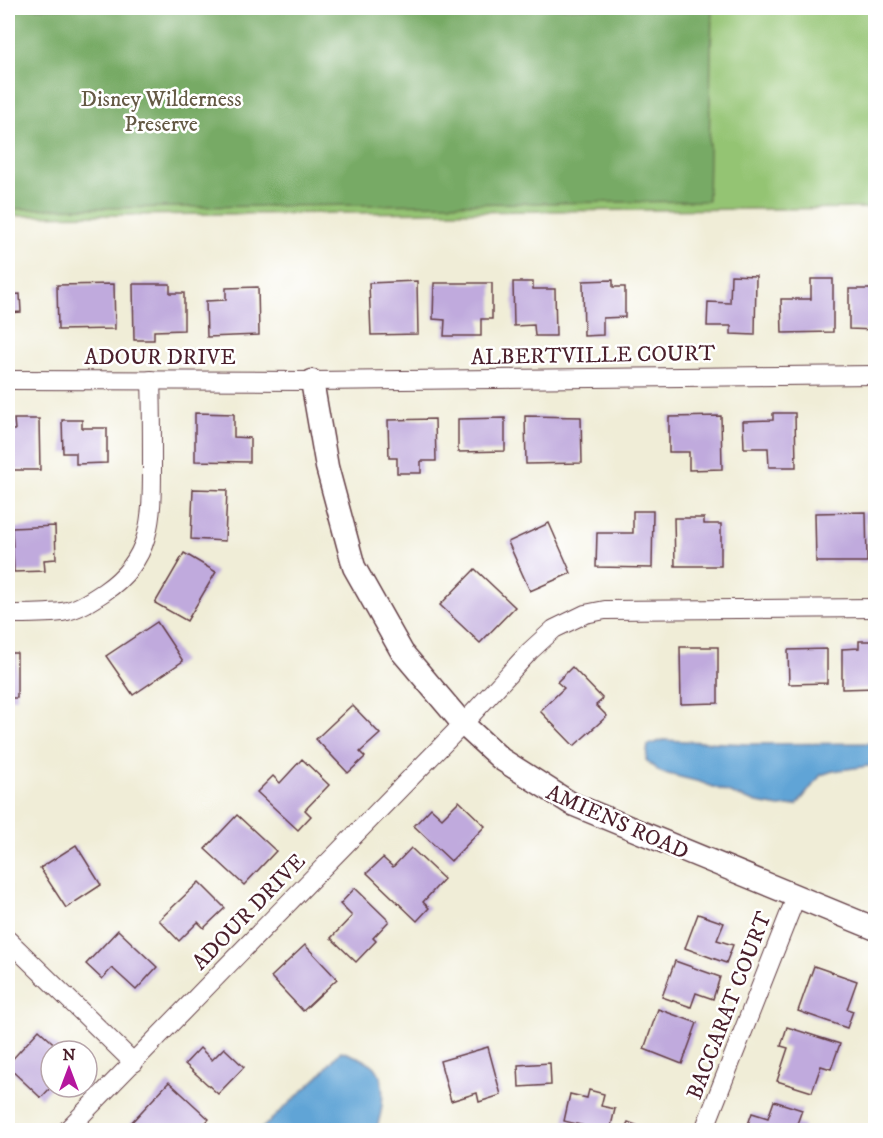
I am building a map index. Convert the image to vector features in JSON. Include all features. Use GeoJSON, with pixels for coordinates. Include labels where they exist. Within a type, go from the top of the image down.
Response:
{"type":"FeatureCollection","features":[{"type":"Feature","properties":{"kind":"street","name":"ALBERTVILLE COURT"},"geometry":{"type":"LineString","coordinates":[[312,381],[876,375]]}},
{"type":"Feature","properties":{"kind":"street","name":"ADOUR DRIVE"},"geometry":{"type":"LineString","coordinates":[[8,380],[312,381]]}},
{"type":"Feature","properties":{"kind":"street"},"geometry":{"type":"LineString","coordinates":[[8,614],[65,612],[91,601],[114,585],[131,568],[142,551],[148,532],[152,505],[151,380]]}},
{"type":"Feature","properties":{"kind":"street","name":"AMIENS ROAD"},"geometry":{"type":"LineString","coordinates":[[312,381],[327,467],[354,567],[402,652],[463,724],[501,759],[572,804],[876,929]]}},
{"type":"Feature","properties":{"kind":"street"},"geometry":{"type":"LineString","coordinates":[[463,724],[530,651],[554,629],[585,614],[605,610],[876,608]]}},
{"type":"Feature","properties":{"kind":"street","name":"ADOUR DRIVE"},"geometry":{"type":"LineString","coordinates":[[67,1131],[463,724]]}},
{"type":"Feature","properties":{"kind":"street","name":"BACCARAT COURT"},"geometry":{"type":"LineString","coordinates":[[704,1131],[796,897]]}},
{"type":"Feature","properties":{"kind":"street"},"geometry":{"type":"LineString","coordinates":[[8,940],[134,1063]]}},
{"type":"Feature","properties":{"kind":"green space","name":"Disney Wilderness Preserve"},"geometry":{"type":"Polygon","coordinates":[[[8,8],[875,8],[875,208],[8,216],[8,8]]]}},
{"type":"Feature","properties":{"kind":"green space","name":"Disney Wilderness Preserve"},"geometry":{"type":"Polygon","coordinates":[[[12,8],[712,8],[708,201],[8,209],[8,17],[12,8]]]}},
{"type":"Feature","properties":{"kind":"water"},"geometry":{"type":"Polygon","coordinates":[[[663,740],[748,744],[875,743],[875,765],[821,775],[797,805],[780,807],[757,803],[700,782],[660,772],[646,760],[648,745],[663,740]]]}},
{"type":"Feature","properties":{"kind":"water"},"geometry":{"type":"Polygon","coordinates":[[[341,1051],[368,1062],[379,1073],[383,1098],[376,1130],[260,1130],[319,1076],[341,1051]]]}},
{"type":"Feature","properties":{"kind":"building"},"geometry":{"type":"Polygon","coordinates":[[[731,275],[756,276],[755,335],[731,334],[731,326],[707,326],[708,302],[730,303],[731,275]]]}},
{"type":"Feature","properties":{"kind":"building"},"geometry":{"type":"Polygon","coordinates":[[[811,279],[833,279],[833,332],[782,333],[781,299],[811,299],[811,279]]]}},
{"type":"Feature","properties":{"kind":"building"},"geometry":{"type":"Polygon","coordinates":[[[613,280],[613,287],[625,287],[625,317],[603,318],[603,335],[584,336],[583,281],[613,280]]]}},
{"type":"Feature","properties":{"kind":"building"},"geometry":{"type":"Polygon","coordinates":[[[417,281],[418,334],[371,335],[369,283],[417,281]]]}},
{"type":"Feature","properties":{"kind":"building"},"geometry":{"type":"Polygon","coordinates":[[[513,282],[533,282],[533,289],[555,289],[556,336],[535,336],[534,325],[514,326],[513,282]]]}},
{"type":"Feature","properties":{"kind":"building"},"geometry":{"type":"Polygon","coordinates":[[[434,283],[492,283],[492,319],[481,319],[481,336],[444,336],[445,320],[433,319],[434,283]]]}},
{"type":"Feature","properties":{"kind":"building"},"geometry":{"type":"Polygon","coordinates":[[[114,284],[115,329],[58,330],[57,285],[114,284]]]}},
{"type":"Feature","properties":{"kind":"building"},"geometry":{"type":"Polygon","coordinates":[[[133,284],[170,284],[170,293],[184,293],[184,330],[154,331],[154,340],[134,340],[133,284]]]}},
{"type":"Feature","properties":{"kind":"building"},"geometry":{"type":"Polygon","coordinates":[[[258,287],[259,335],[207,337],[206,301],[226,300],[226,288],[258,287]]]}},
{"type":"Feature","properties":{"kind":"building"},"geometry":{"type":"Polygon","coordinates":[[[849,289],[876,289],[876,330],[849,329],[849,289]]]}},
{"type":"Feature","properties":{"kind":"building"},"geometry":{"type":"Polygon","coordinates":[[[20,294],[21,312],[8,313],[8,295],[20,294]]]}},
{"type":"Feature","properties":{"kind":"building"},"geometry":{"type":"Polygon","coordinates":[[[195,413],[234,414],[234,437],[250,438],[250,462],[195,461],[195,413]]]}},
{"type":"Feature","properties":{"kind":"building"},"geometry":{"type":"Polygon","coordinates":[[[773,413],[795,413],[796,467],[769,467],[768,448],[744,448],[743,421],[773,420],[773,413]]]}},
{"type":"Feature","properties":{"kind":"building"},"geometry":{"type":"Polygon","coordinates":[[[525,416],[581,417],[582,463],[526,464],[525,416]]]}},
{"type":"Feature","properties":{"kind":"building"},"geometry":{"type":"Polygon","coordinates":[[[721,416],[722,469],[689,470],[689,452],[669,452],[669,417],[721,416]]]}},
{"type":"Feature","properties":{"kind":"building"},"geometry":{"type":"Polygon","coordinates":[[[505,418],[505,451],[458,452],[458,419],[505,418]]]}},
{"type":"Feature","properties":{"kind":"building"},"geometry":{"type":"Polygon","coordinates":[[[14,419],[39,419],[40,470],[8,470],[8,430],[15,430],[14,419]]]}},
{"type":"Feature","properties":{"kind":"building"},"geometry":{"type":"Polygon","coordinates":[[[435,419],[436,461],[421,461],[421,473],[397,473],[397,458],[389,458],[388,420],[435,419]]]}},
{"type":"Feature","properties":{"kind":"building"},"geometry":{"type":"Polygon","coordinates":[[[62,420],[82,420],[82,428],[107,428],[107,463],[76,464],[76,453],[63,453],[62,420]]]}},
{"type":"Feature","properties":{"kind":"building"},"geometry":{"type":"Polygon","coordinates":[[[193,489],[227,490],[225,541],[191,539],[193,489]]]}},
{"type":"Feature","properties":{"kind":"building"},"geometry":{"type":"Polygon","coordinates":[[[633,511],[653,511],[652,568],[596,567],[597,533],[633,533],[633,511]]]}},
{"type":"Feature","properties":{"kind":"building"},"geometry":{"type":"Polygon","coordinates":[[[866,512],[867,562],[816,562],[815,513],[866,512]]]}},
{"type":"Feature","properties":{"kind":"building"},"geometry":{"type":"Polygon","coordinates":[[[674,518],[704,518],[704,524],[721,524],[721,566],[675,566],[674,518]]]}},
{"type":"Feature","properties":{"kind":"building"},"geometry":{"type":"Polygon","coordinates":[[[549,523],[571,573],[530,591],[508,542],[549,523]]]}},
{"type":"Feature","properties":{"kind":"building"},"geometry":{"type":"Polygon","coordinates":[[[55,526],[56,559],[44,560],[45,571],[14,572],[12,528],[55,526]]]}},
{"type":"Feature","properties":{"kind":"building"},"geometry":{"type":"Polygon","coordinates":[[[184,553],[216,572],[187,621],[155,603],[184,553]]]}},
{"type":"Feature","properties":{"kind":"building"},"geometry":{"type":"Polygon","coordinates":[[[475,569],[515,607],[480,643],[440,605],[475,569]]]}},
{"type":"Feature","properties":{"kind":"building"},"geometry":{"type":"Polygon","coordinates":[[[157,622],[183,661],[133,695],[106,656],[157,622]]]}},
{"type":"Feature","properties":{"kind":"building"},"geometry":{"type":"Polygon","coordinates":[[[859,641],[876,641],[876,688],[842,689],[842,649],[859,648],[859,641]]]}},
{"type":"Feature","properties":{"kind":"building"},"geometry":{"type":"Polygon","coordinates":[[[680,647],[718,647],[718,703],[681,704],[680,647]]]}},
{"type":"Feature","properties":{"kind":"building"},"geometry":{"type":"Polygon","coordinates":[[[827,649],[827,683],[789,684],[788,650],[827,649]]]}},
{"type":"Feature","properties":{"kind":"building"},"geometry":{"type":"Polygon","coordinates":[[[8,653],[17,653],[17,698],[8,698],[8,653]]]}},
{"type":"Feature","properties":{"kind":"building"},"geometry":{"type":"Polygon","coordinates":[[[572,667],[603,699],[596,705],[607,716],[574,746],[540,711],[564,688],[557,682],[572,667]]]}},
{"type":"Feature","properties":{"kind":"building"},"geometry":{"type":"Polygon","coordinates":[[[352,705],[380,734],[360,752],[365,757],[348,773],[316,739],[352,705]]]}},
{"type":"Feature","properties":{"kind":"building"},"geometry":{"type":"Polygon","coordinates":[[[302,759],[329,785],[305,810],[311,816],[298,830],[257,792],[273,776],[280,783],[302,759]]]}},
{"type":"Feature","properties":{"kind":"building"},"geometry":{"type":"Polygon","coordinates":[[[459,801],[485,826],[451,861],[414,826],[431,808],[442,818],[459,801]]]}},
{"type":"Feature","properties":{"kind":"building"},"geometry":{"type":"Polygon","coordinates":[[[237,815],[276,851],[244,885],[205,849],[237,815]]]}},
{"type":"Feature","properties":{"kind":"building"},"geometry":{"type":"Polygon","coordinates":[[[76,845],[101,885],[66,908],[40,868],[76,845]]]}},
{"type":"Feature","properties":{"kind":"building"},"geometry":{"type":"Polygon","coordinates":[[[411,848],[444,879],[423,902],[429,908],[417,921],[367,873],[383,858],[393,867],[411,848]]]}},
{"type":"Feature","properties":{"kind":"building"},"geometry":{"type":"Polygon","coordinates":[[[199,882],[225,908],[204,928],[198,922],[179,941],[159,920],[199,882]]]}},
{"type":"Feature","properties":{"kind":"building"},"geometry":{"type":"Polygon","coordinates":[[[355,888],[389,921],[373,938],[376,941],[356,962],[331,938],[352,916],[340,904],[355,888]]]}},
{"type":"Feature","properties":{"kind":"building"},"geometry":{"type":"Polygon","coordinates":[[[698,914],[724,923],[717,940],[733,945],[726,963],[685,948],[698,914]]]}},
{"type":"Feature","properties":{"kind":"building"},"geometry":{"type":"Polygon","coordinates":[[[118,930],[157,967],[136,990],[112,968],[102,979],[86,964],[118,930]]]}},
{"type":"Feature","properties":{"kind":"building"},"geometry":{"type":"Polygon","coordinates":[[[305,945],[337,979],[303,1011],[271,977],[305,945]]]}},
{"type":"Feature","properties":{"kind":"building"},"geometry":{"type":"Polygon","coordinates":[[[675,961],[720,977],[713,999],[696,993],[691,1007],[662,997],[675,961]]]}},
{"type":"Feature","properties":{"kind":"building"},"geometry":{"type":"Polygon","coordinates":[[[814,966],[857,981],[847,1009],[853,1011],[847,1028],[798,1011],[814,966]]]}},
{"type":"Feature","properties":{"kind":"building"},"geometry":{"type":"Polygon","coordinates":[[[658,1009],[697,1023],[682,1064],[644,1049],[658,1009]]]}},
{"type":"Feature","properties":{"kind":"building"},"geometry":{"type":"Polygon","coordinates":[[[787,1027],[840,1044],[831,1069],[821,1066],[812,1092],[777,1081],[788,1048],[781,1046],[787,1027]]]}},
{"type":"Feature","properties":{"kind":"building"},"geometry":{"type":"Polygon","coordinates":[[[39,1030],[49,1039],[39,1039],[39,1096],[8,1067],[8,1064],[39,1030]]]}},
{"type":"Feature","properties":{"kind":"building"},"geometry":{"type":"Polygon","coordinates":[[[488,1047],[501,1095],[479,1102],[477,1093],[451,1101],[440,1061],[488,1047]]]}},
{"type":"Feature","properties":{"kind":"building"},"geometry":{"type":"Polygon","coordinates":[[[200,1048],[212,1060],[224,1048],[244,1067],[218,1094],[185,1064],[200,1048]]]}},
{"type":"Feature","properties":{"kind":"building"},"geometry":{"type":"Polygon","coordinates":[[[550,1063],[551,1085],[519,1087],[518,1065],[550,1063]]]}},
{"type":"Feature","properties":{"kind":"building"},"geometry":{"type":"Polygon","coordinates":[[[169,1082],[209,1119],[199,1130],[136,1130],[129,1125],[169,1082]]]}},
{"type":"Feature","properties":{"kind":"building"},"geometry":{"type":"Polygon","coordinates":[[[589,1090],[604,1094],[601,1106],[615,1109],[610,1130],[584,1130],[585,1126],[564,1121],[570,1094],[587,1098],[589,1090]]]}},
{"type":"Feature","properties":{"kind":"building"},"geometry":{"type":"Polygon","coordinates":[[[774,1101],[802,1110],[797,1124],[805,1126],[803,1130],[746,1130],[752,1113],[768,1118],[774,1101]]]}},
{"type":"Feature","properties":{"kind":"building"},"geometry":{"type":"Polygon","coordinates":[[[628,1122],[649,1130],[624,1130],[628,1122]]]}}]}
